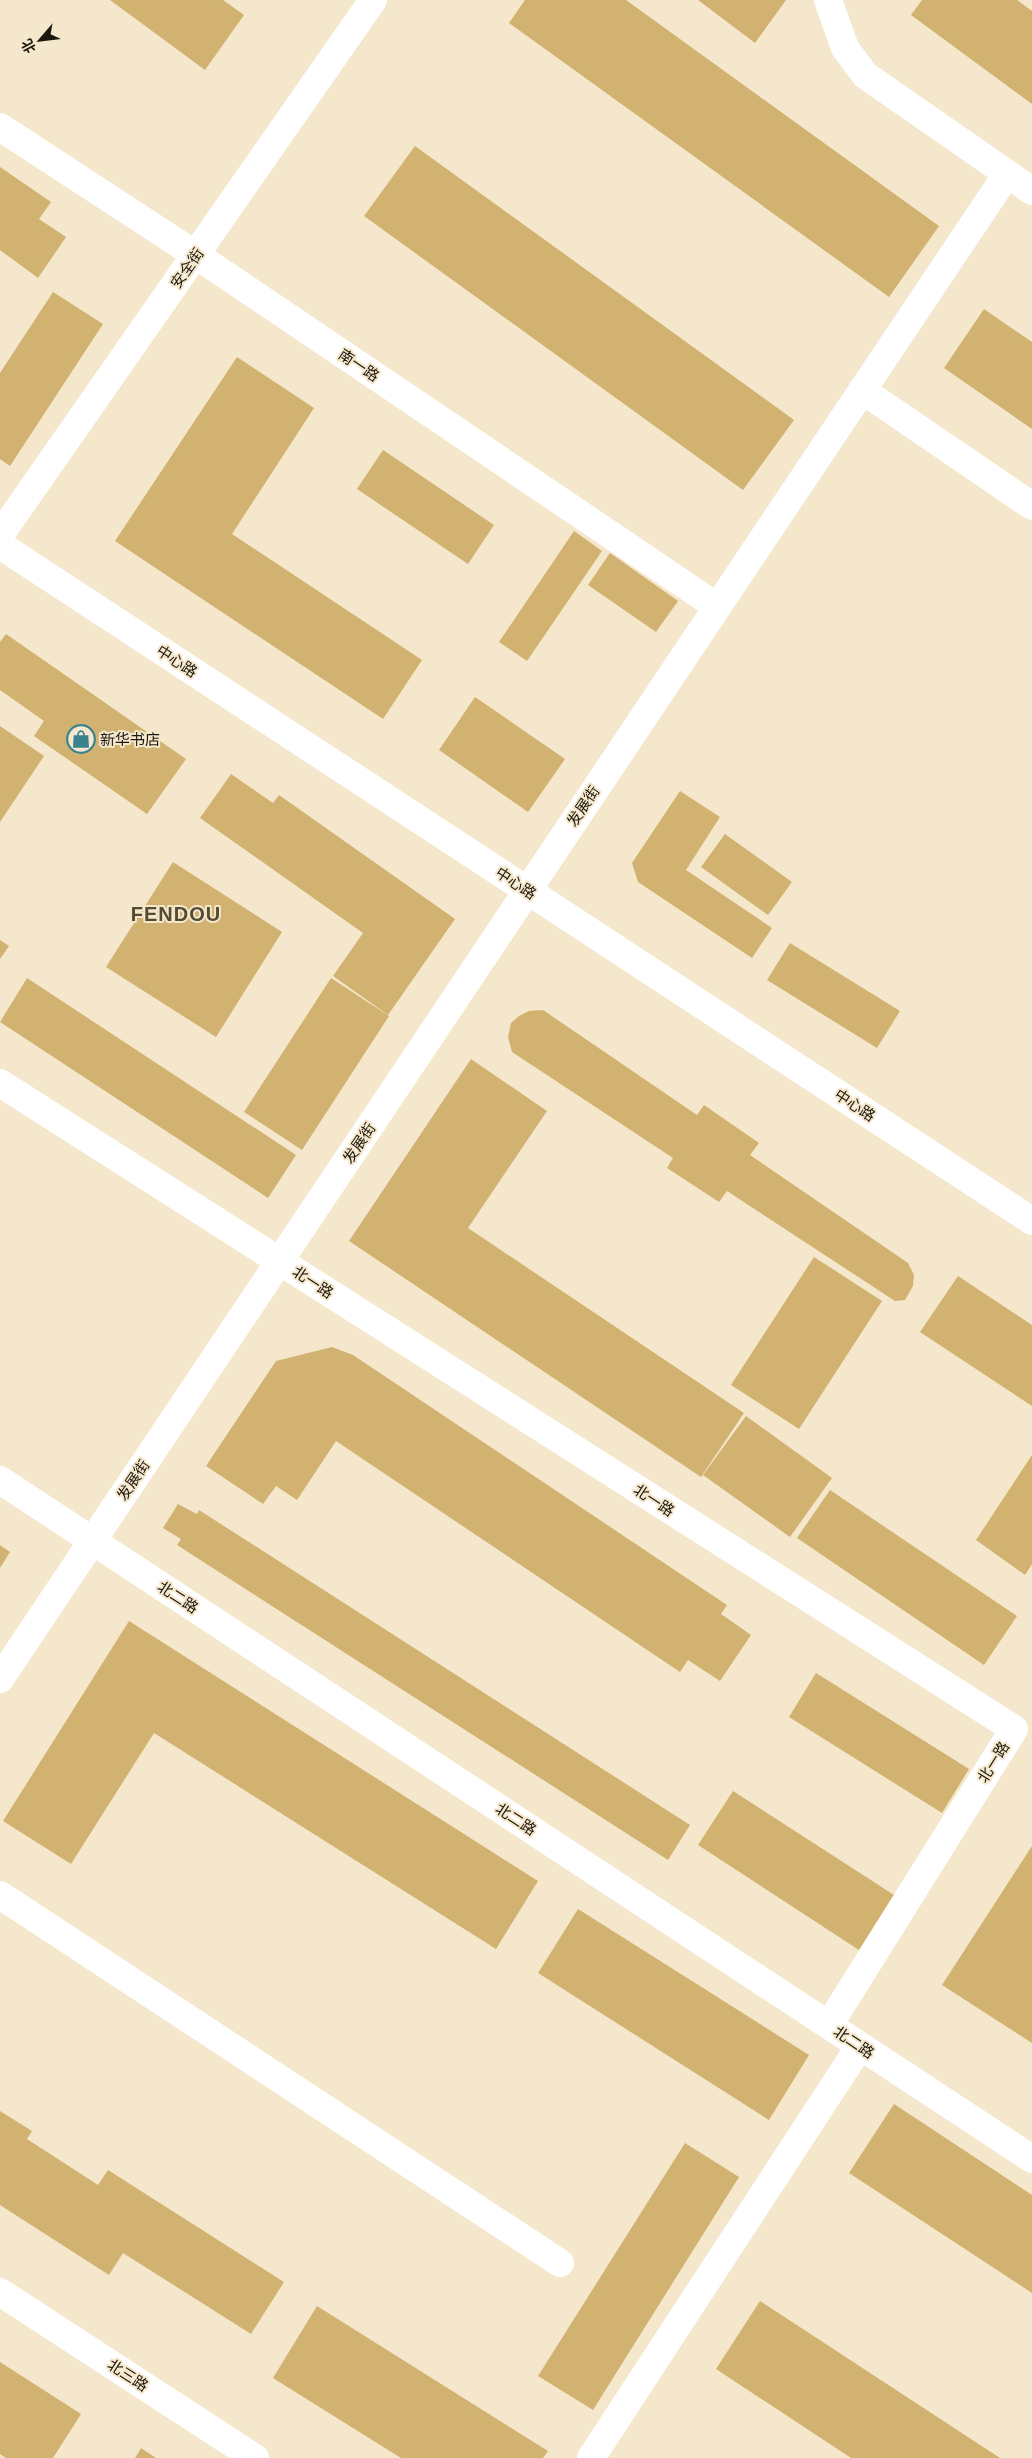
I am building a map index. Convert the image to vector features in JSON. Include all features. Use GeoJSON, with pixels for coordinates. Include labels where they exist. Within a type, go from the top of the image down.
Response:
{"type":"FeatureCollection","features":[{"type":"Feature","properties":{"kind":"street","name":"安全街"},"geometry":{"type":"LineString","coordinates":[[0,535],[373,0]]}},
{"type":"Feature","properties":{"kind":"street"},"geometry":{"type":"LineString","coordinates":[[828,0],[845,48],[865,75],[1032,191]]}},
{"type":"Feature","properties":{"kind":"street","name":"南一路"},"geometry":{"type":"LineString","coordinates":[[0,127],[196,255],[716,606]]}},
{"type":"Feature","properties":{"kind":"street","name":"发展街"},"geometry":{"type":"LineString","coordinates":[[0,1680],[716,606],[1007,174]]}},
{"type":"Feature","properties":{"kind":"street"},"geometry":{"type":"LineString","coordinates":[[862,390],[1032,506]]}},
{"type":"Feature","properties":{"kind":"street","name":"中心路"},"geometry":{"type":"LineString","coordinates":[[0,545],[1032,1221]]}},
{"type":"Feature","properties":{"kind":"street","name":"北一路"},"geometry":{"type":"LineString","coordinates":[[0,1083],[1014,1729],[829,2025]]}},
{"type":"Feature","properties":{"kind":"street","name":"北二路"},"geometry":{"type":"LineString","coordinates":[[0,1480],[1032,2159]]}},
{"type":"Feature","properties":{"kind":"street"},"geometry":{"type":"LineString","coordinates":[[0,1895],[560,2263]]}},
{"type":"Feature","properties":{"kind":"street"},"geometry":{"type":"LineString","coordinates":[[591,2458],[860,2046]]}},
{"type":"Feature","properties":{"kind":"street","name":"北三路"},"geometry":{"type":"LineString","coordinates":[[0,2292],[255,2458]]}},
{"type":"Feature","properties":{"kind":"building"},"geometry":{"type":"Polygon","coordinates":[[[110,0],[223,0],[244,15],[205,70],[110,0]]]}},
{"type":"Feature","properties":{"kind":"building"},"geometry":{"type":"Polygon","coordinates":[[[525,0],[626,0],[939,226],[889,297],[509,23],[525,0]]]}},
{"type":"Feature","properties":{"kind":"building"},"geometry":{"type":"Polygon","coordinates":[[[698,0],[786,0],[755,43],[698,0]]]}},
{"type":"Feature","properties":{"kind":"building"},"geometry":{"type":"Polygon","coordinates":[[[922,0],[1017,0],[1032,11],[1032,104],[911,15],[922,0]]]}},
{"type":"Feature","properties":{"kind":"building"},"geometry":{"type":"Polygon","coordinates":[[[415,146],[794,420],[743,490],[364,216],[415,146]]]}},
{"type":"Feature","properties":{"kind":"building"},"geometry":{"type":"Polygon","coordinates":[[[0,167],[51,202],[39,219],[66,237],[38,278],[0,250],[0,167]]]}},
{"type":"Feature","properties":{"kind":"building"},"geometry":{"type":"Polygon","coordinates":[[[53,292],[103,324],[10,466],[0,459],[0,373],[53,292]]]}},
{"type":"Feature","properties":{"kind":"building"},"geometry":{"type":"Polygon","coordinates":[[[984,309],[1032,342],[1032,429],[944,368],[984,309]]]}},
{"type":"Feature","properties":{"kind":"building"},"geometry":{"type":"Polygon","coordinates":[[[237,357],[314,408],[232,534],[422,660],[383,719],[115,541],[237,357]]]}},
{"type":"Feature","properties":{"kind":"building"},"geometry":{"type":"Polygon","coordinates":[[[383,450],[494,525],[468,564],[357,489],[383,450]]]}},
{"type":"Feature","properties":{"kind":"building"},"geometry":{"type":"Polygon","coordinates":[[[574,531],[602,551],[527,661],[499,642],[574,531]]]}},
{"type":"Feature","properties":{"kind":"building"},"geometry":{"type":"Polygon","coordinates":[[[610,553],[678,601],[656,632],[588,585],[610,553]]]}},
{"type":"Feature","properties":{"kind":"building"},"geometry":{"type":"Polygon","coordinates":[[[6,634],[186,759],[147,814],[34,736],[44,721],[0,690],[0,642],[6,634]]]}},
{"type":"Feature","properties":{"kind":"building"},"geometry":{"type":"Polygon","coordinates":[[[475,697],[565,759],[528,812],[439,750],[475,697]]]}},
{"type":"Feature","properties":{"kind":"building"},"geometry":{"type":"Polygon","coordinates":[[[0,726],[44,756],[0,822],[0,726]]]}},
{"type":"Feature","properties":{"kind":"building"},"geometry":{"type":"Polygon","coordinates":[[[231,774],[273,803],[279,795],[455,919],[388,1015],[333,976],[363,933],[200,818],[231,774]]]}},
{"type":"Feature","properties":{"kind":"building"},"geometry":{"type":"Polygon","coordinates":[[[680,791],[720,817],[686,870],[772,928],[752,958],[638,882],[632,863],[680,791]]]}},
{"type":"Feature","properties":{"kind":"building"},"geometry":{"type":"Polygon","coordinates":[[[725,834],[792,882],[768,915],[701,867],[725,834]]]}},
{"type":"Feature","properties":{"kind":"building"},"geometry":{"type":"Polygon","coordinates":[[[173,862],[282,932],[216,1037],[106,967],[173,862]]]}},
{"type":"Feature","properties":{"kind":"building"},"geometry":{"type":"Polygon","coordinates":[[[0,940],[9,946],[0,959],[0,940]]]}},
{"type":"Feature","properties":{"kind":"building"},"geometry":{"type":"Polygon","coordinates":[[[790,943],[900,1011],[877,1048],[767,980],[790,943]]]}},
{"type":"Feature","properties":{"kind":"building"},"geometry":{"type":"Polygon","coordinates":[[[27,978],[296,1155],[268,1198],[0,1022],[27,978]]]}},
{"type":"Feature","properties":{"kind":"building"},"geometry":{"type":"Polygon","coordinates":[[[331,978],[389,1016],[302,1150],[244,1112],[331,978]]]}},
{"type":"Feature","properties":{"kind":"building"},"geometry":{"type":"Polygon","coordinates":[[[543,1010],[697,1115],[704,1105],[759,1143],[750,1155],[908,1263],[914,1275],[913,1286],[905,1300],[895,1301],[727,1191],[719,1202],[667,1168],[673,1158],[512,1052],[508,1037],[511,1023],[529,1011],[543,1010]]]}},
{"type":"Feature","properties":{"kind":"building"},"geometry":{"type":"Polygon","coordinates":[[[471,1059],[547,1111],[468,1228],[744,1413],[701,1477],[349,1241],[471,1059]]]}},
{"type":"Feature","properties":{"kind":"building"},"geometry":{"type":"Polygon","coordinates":[[[814,1257],[882,1301],[799,1429],[731,1385],[814,1257]]]}},
{"type":"Feature","properties":{"kind":"building"},"geometry":{"type":"Polygon","coordinates":[[[958,1276],[1032,1325],[1032,1406],[920,1332],[958,1276]]]}},
{"type":"Feature","properties":{"kind":"building"},"geometry":{"type":"Polygon","coordinates":[[[332,1347],[353,1355],[727,1605],[721,1614],[751,1635],[720,1681],[688,1660],[680,1672],[336,1441],[297,1500],[276,1486],[263,1504],[206,1466],[276,1361],[332,1347]]]}},
{"type":"Feature","properties":{"kind":"building"},"geometry":{"type":"Polygon","coordinates":[[[746,1416],[832,1478],[790,1537],[703,1475],[746,1416]]]}},
{"type":"Feature","properties":{"kind":"building"},"geometry":{"type":"Polygon","coordinates":[[[1032,1455],[1032,1564],[1025,1575],[976,1540],[1032,1455]]]}},
{"type":"Feature","properties":{"kind":"building"},"geometry":{"type":"Polygon","coordinates":[[[830,1490],[1017,1616],[984,1665],[797,1538],[830,1490]]]}},
{"type":"Feature","properties":{"kind":"building"},"geometry":{"type":"Polygon","coordinates":[[[178,1504],[197,1514],[199,1510],[690,1825],[668,1860],[177,1545],[181,1539],[163,1528],[178,1504]]]}},
{"type":"Feature","properties":{"kind":"building"},"geometry":{"type":"Polygon","coordinates":[[[0,1545],[10,1552],[0,1568],[0,1545]]]}},
{"type":"Feature","properties":{"kind":"building"},"geometry":{"type":"Polygon","coordinates":[[[129,1621],[538,1881],[496,1949],[154,1733],[71,1864],[3,1821],[129,1621]]]}},
{"type":"Feature","properties":{"kind":"building"},"geometry":{"type":"Polygon","coordinates":[[[816,1673],[969,1769],[942,1813],[789,1717],[816,1673]]]}},
{"type":"Feature","properties":{"kind":"building"},"geometry":{"type":"Polygon","coordinates":[[[733,1791],[894,1895],[859,1950],[698,1845],[733,1791]]]}},
{"type":"Feature","properties":{"kind":"building"},"geometry":{"type":"Polygon","coordinates":[[[1032,1846],[1032,2043],[942,1985],[1032,1846]]]}},
{"type":"Feature","properties":{"kind":"building"},"geometry":{"type":"Polygon","coordinates":[[[578,1909],[809,2055],[769,2120],[538,1973],[578,1909]]]}},
{"type":"Feature","properties":{"kind":"building"},"geometry":{"type":"Polygon","coordinates":[[[894,2104],[1032,2195],[1032,2293],[849,2173],[894,2104]]]}},
{"type":"Feature","properties":{"kind":"building"},"geometry":{"type":"Polygon","coordinates":[[[0,2111],[32,2131],[27,2139],[98,2185],[108,2170],[284,2282],[251,2334],[123,2253],[109,2275],[0,2205],[0,2111]]]}},
{"type":"Feature","properties":{"kind":"building"},"geometry":{"type":"Polygon","coordinates":[[[685,2143],[739,2177],[593,2410],[538,2376],[685,2143]]]}},
{"type":"Feature","properties":{"kind":"building"},"geometry":{"type":"Polygon","coordinates":[[[760,2301],[1000,2458],[851,2458],[716,2369],[760,2301]]]}},
{"type":"Feature","properties":{"kind":"building"},"geometry":{"type":"Polygon","coordinates":[[[317,2306],[548,2451],[543,2458],[401,2458],[273,2378],[317,2306]]]}},
{"type":"Feature","properties":{"kind":"building"},"geometry":{"type":"Polygon","coordinates":[[[0,2362],[81,2414],[53,2458],[6,2458],[0,2454],[0,2362]]]}},
{"type":"Feature","properties":{"kind":"building"},"geometry":{"type":"Polygon","coordinates":[[[141,2448],[156,2458],[135,2458],[141,2448]]]}},
{"type":"Feature","properties":{"kind":"place","name":"新华书店"},"geometry":{"type":"Point","coordinates":[81,739]}},
{"type":"Feature","properties":{"kind":"district","name":"FENDOU"},"geometry":{"type":"Point","coordinates":[176,914]}}]}
